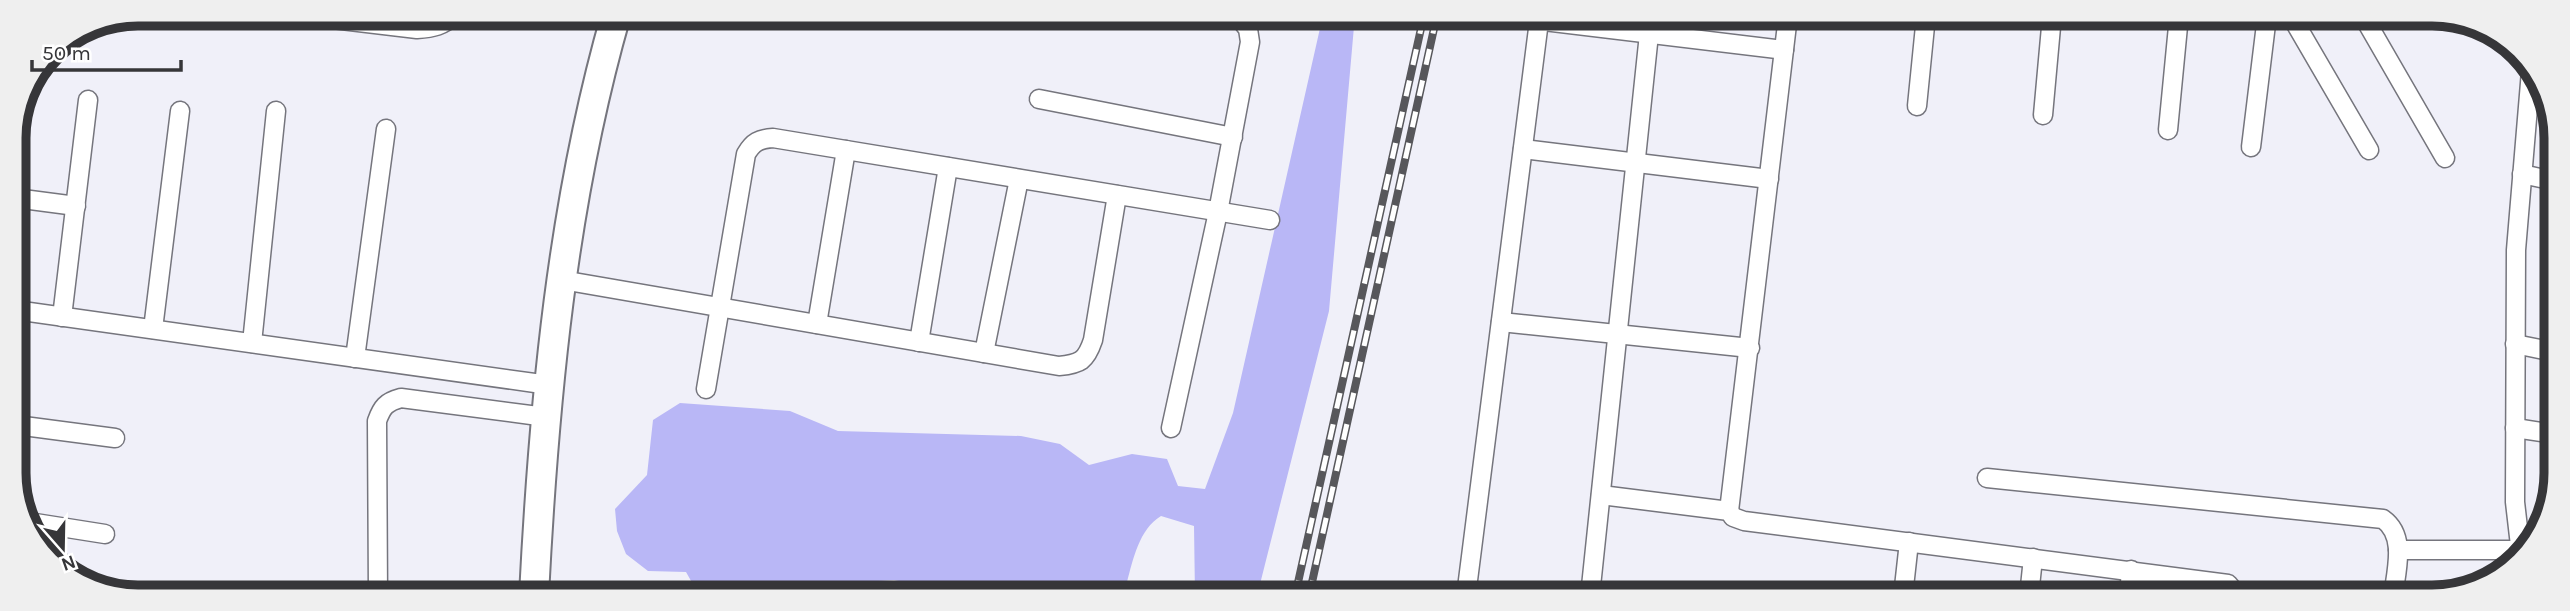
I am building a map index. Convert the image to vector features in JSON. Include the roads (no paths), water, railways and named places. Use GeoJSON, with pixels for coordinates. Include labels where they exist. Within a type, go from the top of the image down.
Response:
{"type":"FeatureCollection","features":[{"type":"Feature","properties":{"kind":"main road"},"geometry":{"type":"LineString","coordinates":[[535,585],[549,385],[571,210],[600,72],[613,26]]}},
{"type":"Feature","properties":{"kind":"street"},"geometry":{"type":"LineString","coordinates":[[392,26],[417,29],[439,26]]}},
{"type":"Feature","properties":{"kind":"street"},"geometry":{"type":"LineString","coordinates":[[1171,428],[1233,137],[1250,42],[1246,26]]}},
{"type":"Feature","properties":{"kind":"street"},"geometry":{"type":"LineString","coordinates":[[1467,585],[1538,26]]}},
{"type":"Feature","properties":{"kind":"street"},"geometry":{"type":"LineString","coordinates":[[1581,26],[1784,50]]}},
{"type":"Feature","properties":{"kind":"street"},"geometry":{"type":"LineString","coordinates":[[1787,26],[1729,511],[1733,517],[1744,521],[2229,585]]}},
{"type":"Feature","properties":{"kind":"street"},"geometry":{"type":"LineString","coordinates":[[1917,106],[1925,26]]}},
{"type":"Feature","properties":{"kind":"street"},"geometry":{"type":"LineString","coordinates":[[2043,115],[2051,26]]}},
{"type":"Feature","properties":{"kind":"street"},"geometry":{"type":"LineString","coordinates":[[2168,130],[2178,26]]}},
{"type":"Feature","properties":{"kind":"street"},"geometry":{"type":"LineString","coordinates":[[2250,147],[2266,26]]}},
{"type":"Feature","properties":{"kind":"street"},"geometry":{"type":"LineString","coordinates":[[2297,26],[2369,150]]}},
{"type":"Feature","properties":{"kind":"street"},"geometry":{"type":"LineString","coordinates":[[2369,26],[2445,158]]}},
{"type":"Feature","properties":{"kind":"street"},"geometry":{"type":"LineString","coordinates":[[1591,585],[1649,34]]}},
{"type":"Feature","properties":{"kind":"street"},"geometry":{"type":"LineString","coordinates":[[2520,542],[2515,502],[2516,250],[2530,84]]}},
{"type":"Feature","properties":{"kind":"street"},"geometry":{"type":"LineString","coordinates":[[1039,99],[1233,137]]}},
{"type":"Feature","properties":{"kind":"street"},"geometry":{"type":"LineString","coordinates":[[62,317],[88,100]]}},
{"type":"Feature","properties":{"kind":"street"},"geometry":{"type":"LineString","coordinates":[[153,330],[180,111]]}},
{"type":"Feature","properties":{"kind":"street"},"geometry":{"type":"LineString","coordinates":[[252,343],[276,111]]}},
{"type":"Feature","properties":{"kind":"street"},"geometry":{"type":"LineString","coordinates":[[355,358],[386,129]]}},
{"type":"Feature","properties":{"kind":"street"},"geometry":{"type":"LineString","coordinates":[[706,389],[746,154],[752,144],[762,139],[774,138],[1270,220]]}},
{"type":"Feature","properties":{"kind":"street"},"geometry":{"type":"LineString","coordinates":[[1523,149],[1769,178]]}},
{"type":"Feature","properties":{"kind":"street"},"geometry":{"type":"LineString","coordinates":[[817,324],[846,150]]}},
{"type":"Feature","properties":{"kind":"street"},"geometry":{"type":"LineString","coordinates":[[919,342],[947,167]]}},
{"type":"Feature","properties":{"kind":"street"},"geometry":{"type":"LineString","coordinates":[[2522,174],[2544,179]]}},
{"type":"Feature","properties":{"kind":"street"},"geometry":{"type":"LineString","coordinates":[[984,354],[1019,179]]}},
{"type":"Feature","properties":{"kind":"street"},"geometry":{"type":"LineString","coordinates":[[562,280],[984,354],[1059,366],[1076,364],[1088,354],[1093,340],[1117,195]]}},
{"type":"Feature","properties":{"kind":"street"},"geometry":{"type":"LineString","coordinates":[[26,199],[76,206]]}},
{"type":"Feature","properties":{"kind":"street"},"geometry":{"type":"LineString","coordinates":[[26,312],[549,385]]}},
{"type":"Feature","properties":{"kind":"street"},"geometry":{"type":"LineString","coordinates":[[1501,322],[1750,348]]}},
{"type":"Feature","properties":{"kind":"street"},"geometry":{"type":"LineString","coordinates":[[2515,344],[2544,350]]}},
{"type":"Feature","properties":{"kind":"street"},"geometry":{"type":"LineString","coordinates":[[378,585],[377,421],[381,407],[401,398],[546,417]]}},
{"type":"Feature","properties":{"kind":"street"},"geometry":{"type":"LineString","coordinates":[[26,426],[115,438]]}},
{"type":"Feature","properties":{"kind":"street"},"geometry":{"type":"LineString","coordinates":[[2515,428],[2544,436]]}},
{"type":"Feature","properties":{"kind":"street"},"geometry":{"type":"LineString","coordinates":[[1987,478],[2383,519],[2392,525],[2397,536],[2394,585]]}},
{"type":"Feature","properties":{"kind":"street"},"geometry":{"type":"LineString","coordinates":[[1601,495],[1729,511]]}},
{"type":"Feature","properties":{"kind":"street"},"geometry":{"type":"LineString","coordinates":[[39,523],[105,534]]}},
{"type":"Feature","properties":{"kind":"street"},"geometry":{"type":"LineString","coordinates":[[1904,585],[1909,542]]}},
{"type":"Feature","properties":{"kind":"street"},"geometry":{"type":"LineString","coordinates":[[2398,550],[2511,552]]}},
{"type":"Feature","properties":{"kind":"street"},"geometry":{"type":"LineString","coordinates":[[2030,585],[2033,558]]}},
{"type":"Feature","properties":{"kind":"street"},"geometry":{"type":"LineString","coordinates":[[2130,585],[2131,570]]}},
{"type":"Feature","properties":{"kind":"water"},"geometry":{"type":"Polygon","coordinates":[[[1321,26],[1354,26],[1329,311],[1260,585],[1195,585],[1194,526],[1161,516],[1142,537],[1127,582],[1122,585],[917,585],[894,580],[817,585],[693,585],[686,572],[648,571],[626,554],[617,531],[615,509],[647,475],[653,420],[680,403],[790,411],[838,431],[1021,436],[1060,444],[1089,465],[1132,454],[1167,459],[1178,486],[1205,489],[1233,413],[1321,26]]]}},
{"type":"Feature","properties":{"kind":"railway"},"geometry":{"type":"LineString","coordinates":[[1297,585],[1422,26]]}},
{"type":"Feature","properties":{"kind":"railway"},"geometry":{"type":"LineString","coordinates":[[1311,585],[1435,26]]}}]}
